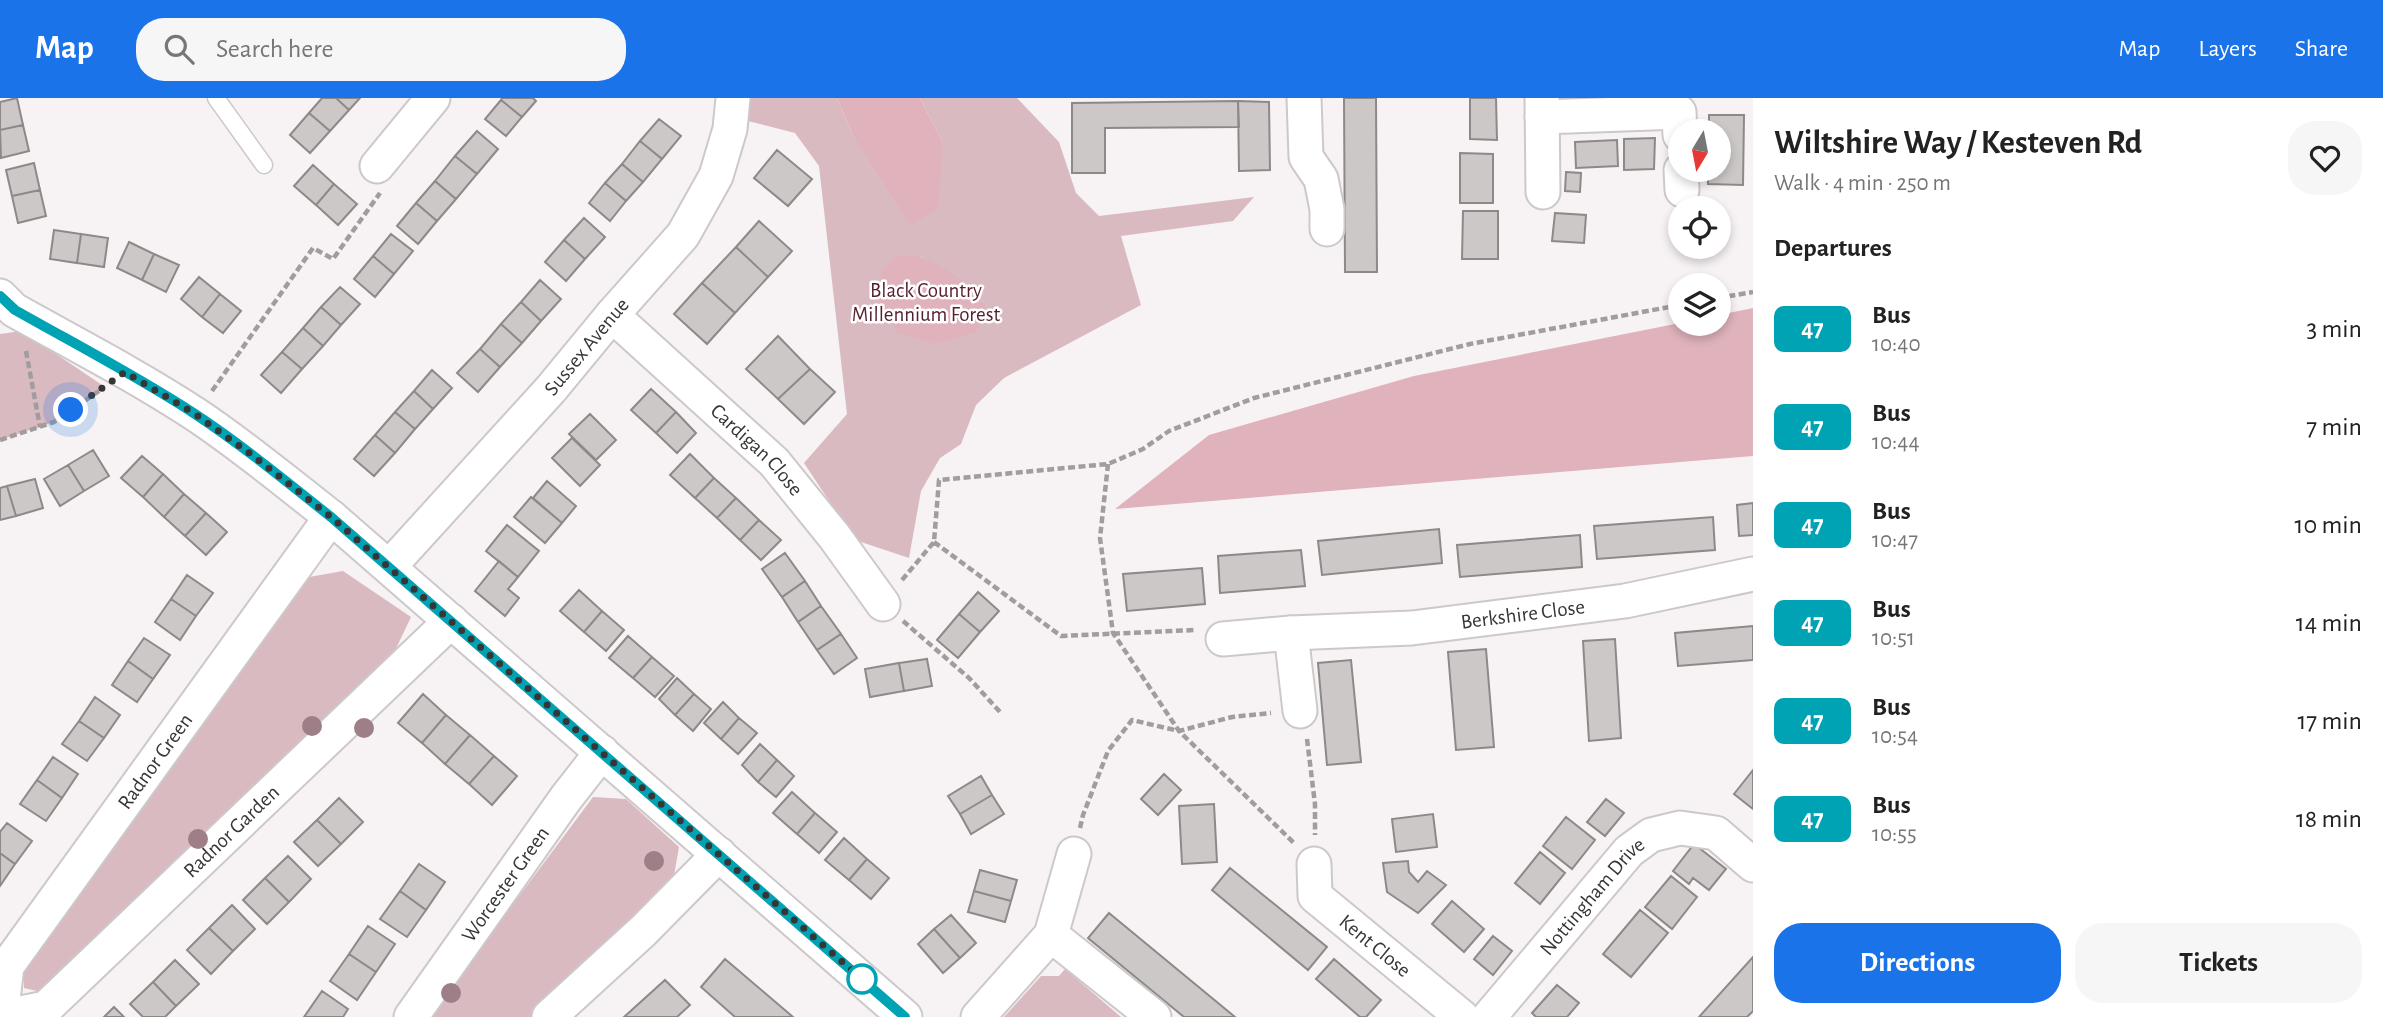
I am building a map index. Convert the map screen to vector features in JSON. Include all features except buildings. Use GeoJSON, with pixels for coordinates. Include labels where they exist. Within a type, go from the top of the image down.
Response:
{"type":"FeatureCollection","features":[{"type":"Feature","properties":{"kind":"street"},"geometry":{"type":"LineString","coordinates":[[377,166],[433,98]]}},
{"type":"Feature","properties":{"kind":"street","name":"Sussex Avenue"},"geometry":{"type":"LineString","coordinates":[[389,567],[551,390],[612,315],[683,235],[716,176],[730,129],[733,98]]}},
{"type":"Feature","properties":{"kind":"street"},"geometry":{"type":"LineString","coordinates":[[1304,98],[1306,157],[1321,179],[1327,209],[1327,229]]}},
{"type":"Feature","properties":{"kind":"street"},"geometry":{"type":"LineString","coordinates":[[1543,192],[1542,107],[1679,111],[1679,119]]}},
{"type":"Feature","properties":{"kind":"street"},"geometry":{"type":"LineString","coordinates":[[7,303],[195,414],[331,517],[905,1017]]}},
{"type":"Feature","properties":{"kind":"street","name":"Cardigan Close"},"geometry":{"type":"LineString","coordinates":[[612,315],[774,462],[834,536],[883,604]]}},
{"type":"Feature","properties":{"kind":"street","name":"Radnor Green"},"geometry":{"type":"LineString","coordinates":[[1,1016],[7,965],[331,517]]}},
{"type":"Feature","properties":{"kind":"street","name":"Berkshire Close"},"geometry":{"type":"LineString","coordinates":[[1223,639],[1412,628],[1518,615],[1625,601],[1753,574]]}},
{"type":"Feature","properties":{"kind":"street","name":"Radnor Garden"},"geometry":{"type":"LineString","coordinates":[[1,1016],[46,1008],[451,621]]}},
{"type":"Feature","properties":{"kind":"street"},"geometry":{"type":"LineString","coordinates":[[1292,633],[1300,711]]}},
{"type":"Feature","properties":{"kind":"street","name":"Worcester Green"},"geometry":{"type":"LineString","coordinates":[[411,1017],[566,798],[602,752]]}},
{"type":"Feature","properties":{"kind":"street","name":"Nottingham Drive"},"geometry":{"type":"LineString","coordinates":[[1489,1017],[1629,851],[1651,835],[1680,828],[1716,833],[1753,865]]}},
{"type":"Feature","properties":{"kind":"street"},"geometry":{"type":"LineString","coordinates":[[549,1017],[643,931],[719,854]]}},
{"type":"Feature","properties":{"kind":"street"},"geometry":{"type":"LineString","coordinates":[[978,1017],[1051,935],[1074,854]]}},
{"type":"Feature","properties":{"kind":"street","name":"Kent Close"},"geometry":{"type":"LineString","coordinates":[[1314,864],[1315,896],[1462,1017]]}},
{"type":"Feature","properties":{"kind":"street"},"geometry":{"type":"LineString","coordinates":[[1051,935],[1154,1017]]}},
{"type":"Feature","properties":{"kind":"lane"},"geometry":{"type":"LineString","coordinates":[[216,98],[264,165]]}},
{"type":"Feature","properties":{"kind":"path"},"geometry":{"type":"LineString","coordinates":[[195,414],[313,248],[333,259],[388,181],[377,166]]}},
{"type":"Feature","properties":{"kind":"path"},"geometry":{"type":"LineString","coordinates":[[1731,296],[1753,292]]}},
{"type":"Feature","properties":{"kind":"path"},"geometry":{"type":"LineString","coordinates":[[7,303],[22,331],[40,427]]}},
{"type":"Feature","properties":{"kind":"path"},"geometry":{"type":"LineString","coordinates":[[1000,712],[969,678],[883,604],[933,542],[939,480],[1108,464],[1143,449],[1169,431],[1254,398],[1470,344],[1668,307]]}},
{"type":"Feature","properties":{"kind":"path"},"geometry":{"type":"LineString","coordinates":[[0,440],[54,422],[125,372]]}},
{"type":"Feature","properties":{"kind":"path"},"geometry":{"type":"LineString","coordinates":[[1108,464],[1100,538],[1113,633],[1178,731],[1314,864]]}},
{"type":"Feature","properties":{"kind":"path"},"geometry":{"type":"LineString","coordinates":[[933,542],[1060,636],[1215,629],[1223,639]]}},
{"type":"Feature","properties":{"kind":"path"},"geometry":{"type":"LineString","coordinates":[[1074,854],[1083,815],[1108,751],[1132,720],[1178,731],[1232,717],[1300,711]]}},
{"type":"Feature","properties":{"kind":"path"},"geometry":{"type":"LineString","coordinates":[[1309,744],[1315,804]]}},
{"type":"Feature","properties":{"kind":"green space"},"geometry":{"type":"Polygon","coordinates":[[[748,98],[837,98],[853,135],[943,143],[920,98],[1017,98],[1059,142],[1076,193],[1099,216],[1254,197],[1233,221],[1121,236],[1141,305],[1004,378],[976,405],[961,444],[940,458],[921,491],[909,558],[855,540],[804,463],[847,414],[819,166],[795,133],[744,120],[748,98]],[[919,256],[987,306],[964,283],[919,256]]]}},
{"type":"Feature","properties":{"kind":"green space","name":"Black Country Millennium Forest"},"geometry":{"type":"Polygon","coordinates":[[[837,98],[920,98],[943,143],[938,209],[910,225],[853,135],[837,98]]]}},
{"type":"Feature","properties":{"kind":"green space","name":"Black Country Millennium Forest"},"geometry":{"type":"Polygon","coordinates":[[[897,256],[917,256],[930,261],[948,270],[973,291],[987,306],[976,332],[935,344],[897,333],[880,300],[881,271],[897,256]]]}},
{"type":"Feature","properties":{"kind":"green space"},"geometry":{"type":"Polygon","coordinates":[[[1753,308],[1753,456],[1115,509],[1209,435],[1414,376],[1668,325],[1668,336],[1731,336],[1731,313],[1753,308]]]}},
{"type":"Feature","properties":{"kind":"green space"},"geometry":{"type":"Polygon","coordinates":[[[22,331],[105,387],[54,422],[0,440],[0,334],[22,331]]]}},
{"type":"Feature","properties":{"kind":"green space"},"geometry":{"type":"Polygon","coordinates":[[[343,571],[411,617],[392,657],[41,992],[24,988],[24,967],[309,577],[343,571]]]}},
{"type":"Feature","properties":{"kind":"green space"},"geometry":{"type":"Polygon","coordinates":[[[593,797],[626,799],[679,847],[672,887],[533,1017],[429,1017],[593,797]]]}},
{"type":"Feature","properties":{"kind":"green space"},"geometry":{"type":"Polygon","coordinates":[[[1065,969],[1121,1017],[1004,1017],[1041,976],[1059,976],[1065,969]]]}},
{"type":"Feature","properties":{"kind":"bus line","name":"47"},"geometry":{"type":"LineString","coordinates":[[0,296],[15,310],[195,414],[331,517],[905,1017]]}},
{"type":"Feature","properties":{"kind":"route"},"geometry":{"type":"LineString","coordinates":[[71,410],[125,372],[195,414],[252,455],[331,517],[862,979]]}}]}
